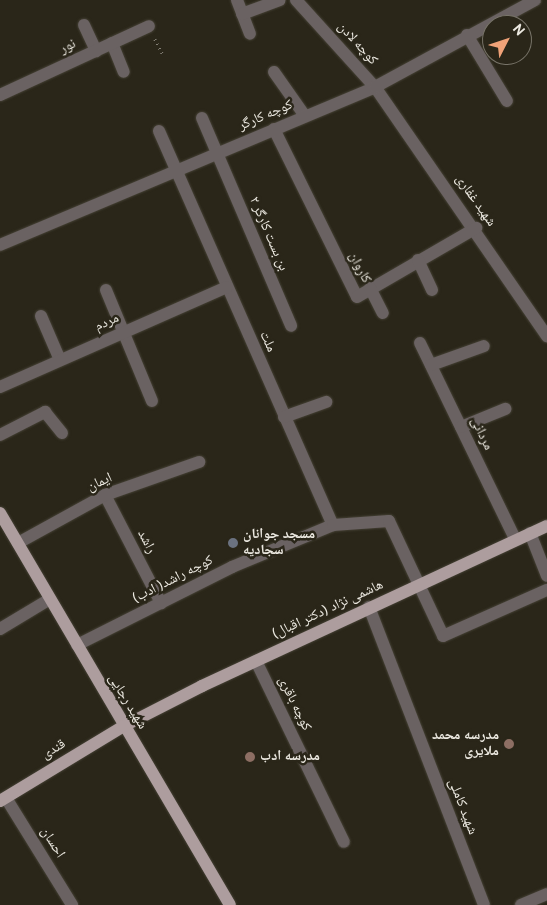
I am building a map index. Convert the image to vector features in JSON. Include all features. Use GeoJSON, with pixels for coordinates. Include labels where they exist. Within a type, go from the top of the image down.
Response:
{"type":"FeatureCollection","features":[{"type":"Feature","properties":{"kind":"main road","name":"شهید رجایی"},"geometry":{"type":"LineString","coordinates":[[0,513],[230,905]]}},
{"type":"Feature","properties":{"kind":"main road","name":"هاشمی نژاد (دکتر اقبال)"},"geometry":{"type":"LineString","coordinates":[[124,726],[369,607],[547,526]]}},
{"type":"Feature","properties":{"kind":"main road","name":"قندی"},"geometry":{"type":"LineString","coordinates":[[3,799],[124,726]]}},
{"type":"Feature","properties":{"kind":"street"},"geometry":{"type":"LineString","coordinates":[[237,0],[250,34]]}},
{"type":"Feature","properties":{"kind":"street"},"geometry":{"type":"LineString","coordinates":[[242,14],[280,0]]}},
{"type":"Feature","properties":{"kind":"street","name":"کوچه لادن"},"geometry":{"type":"LineString","coordinates":[[296,0],[375,87]]}},
{"type":"Feature","properties":{"kind":"street","name":"کوچه کارگر"},"geometry":{"type":"LineString","coordinates":[[0,245],[375,87],[467,35],[535,0]]}},
{"type":"Feature","properties":{"kind":"street"},"geometry":{"type":"LineString","coordinates":[[84,25],[96,51]]}},
{"type":"Feature","properties":{"kind":"street","name":"نور"},"geometry":{"type":"LineString","coordinates":[[0,96],[149,26]]}},
{"type":"Feature","properties":{"kind":"street"},"geometry":{"type":"LineString","coordinates":[[467,35],[507,102]]}},
{"type":"Feature","properties":{"kind":"street"},"geometry":{"type":"LineString","coordinates":[[112,43],[124,72]]}},
{"type":"Feature","properties":{"kind":"street"},"geometry":{"type":"LineString","coordinates":[[274,72],[306,116]]}},
{"type":"Feature","properties":{"kind":"street","name":"شهید غفاری"},"geometry":{"type":"LineString","coordinates":[[375,87],[476,228],[547,336]]}},
{"type":"Feature","properties":{"kind":"street","name":"بن بست کارگر ۲"},"geometry":{"type":"LineString","coordinates":[[202,118],[291,326]]}},
{"type":"Feature","properties":{"kind":"street","name":"کاروان"},"geometry":{"type":"LineString","coordinates":[[274,129],[348,282],[357,296],[476,228]]}},
{"type":"Feature","properties":{"kind":"street","name":"ملت"},"geometry":{"type":"LineString","coordinates":[[159,132],[333,526]]}},
{"type":"Feature","properties":{"kind":"street"},"geometry":{"type":"LineString","coordinates":[[418,260],[432,290]]}},
{"type":"Feature","properties":{"kind":"street","name":"مردم"},"geometry":{"type":"LineString","coordinates":[[0,387],[227,287]]}},
{"type":"Feature","properties":{"kind":"street"},"geometry":{"type":"LineString","coordinates":[[370,288],[383,313]]}},
{"type":"Feature","properties":{"kind":"street"},"geometry":{"type":"LineString","coordinates":[[106,290],[152,401]]}},
{"type":"Feature","properties":{"kind":"street"},"geometry":{"type":"LineString","coordinates":[[41,316],[60,360]]}},
{"type":"Feature","properties":{"kind":"street","name":"مردانی"},"geometry":{"type":"LineString","coordinates":[[420,343],[515,539]]}},
{"type":"Feature","properties":{"kind":"street"},"geometry":{"type":"LineString","coordinates":[[431,365],[484,346]]}},
{"type":"Feature","properties":{"kind":"street"},"geometry":{"type":"LineString","coordinates":[[284,417],[326,402]]}},
{"type":"Feature","properties":{"kind":"street"},"geometry":{"type":"LineString","coordinates":[[461,427],[505,409]]}},
{"type":"Feature","properties":{"kind":"street"},"geometry":{"type":"LineString","coordinates":[[0,434],[45,412],[62,433]]}},
{"type":"Feature","properties":{"kind":"street","name":"ایمان"},"geometry":{"type":"LineString","coordinates":[[18,543],[105,495],[199,462]]}},
{"type":"Feature","properties":{"kind":"street","name":"راشد"},"geometry":{"type":"LineString","coordinates":[[105,495],[161,603]]}},
{"type":"Feature","properties":{"kind":"street","name":"کوچه راشد( ادب)"},"geometry":{"type":"LineString","coordinates":[[77,645],[161,603],[333,526],[389,521],[419,584]]}},
{"type":"Feature","properties":{"kind":"street"},"geometry":{"type":"LineString","coordinates":[[530,533],[547,576]]}},
{"type":"Feature","properties":{"kind":"street"},"geometry":{"type":"LineString","coordinates":[[419,584],[443,636],[547,590]]}},
{"type":"Feature","properties":{"kind":"street"},"geometry":{"type":"LineString","coordinates":[[0,629],[50,599]]}},
{"type":"Feature","properties":{"kind":"street","name":"شهید کاملی"},"geometry":{"type":"LineString","coordinates":[[369,607],[484,905]]}},
{"type":"Feature","properties":{"kind":"street","name":"کوچه باقری"},"geometry":{"type":"LineString","coordinates":[[256,661],[344,842]]}},
{"type":"Feature","properties":{"kind":"street","name":"احسان"},"geometry":{"type":"LineString","coordinates":[[3,799],[72,905]]}},
{"type":"Feature","properties":{"kind":"street"},"geometry":{"type":"LineString","coordinates":[[521,905],[547,894]]}},
{"type":"Feature","properties":{"kind":"place","name":"مسجد جوانان سجادیه"},"geometry":{"type":"Point","coordinates":[233,543]}},
{"type":"Feature","properties":{"kind":"place","name":"مدرسه محمد ملایری"},"geometry":{"type":"Point","coordinates":[509,744]}},
{"type":"Feature","properties":{"kind":"place","name":"مدرسه ادب"},"geometry":{"type":"Point","coordinates":[250,757]}}]}
